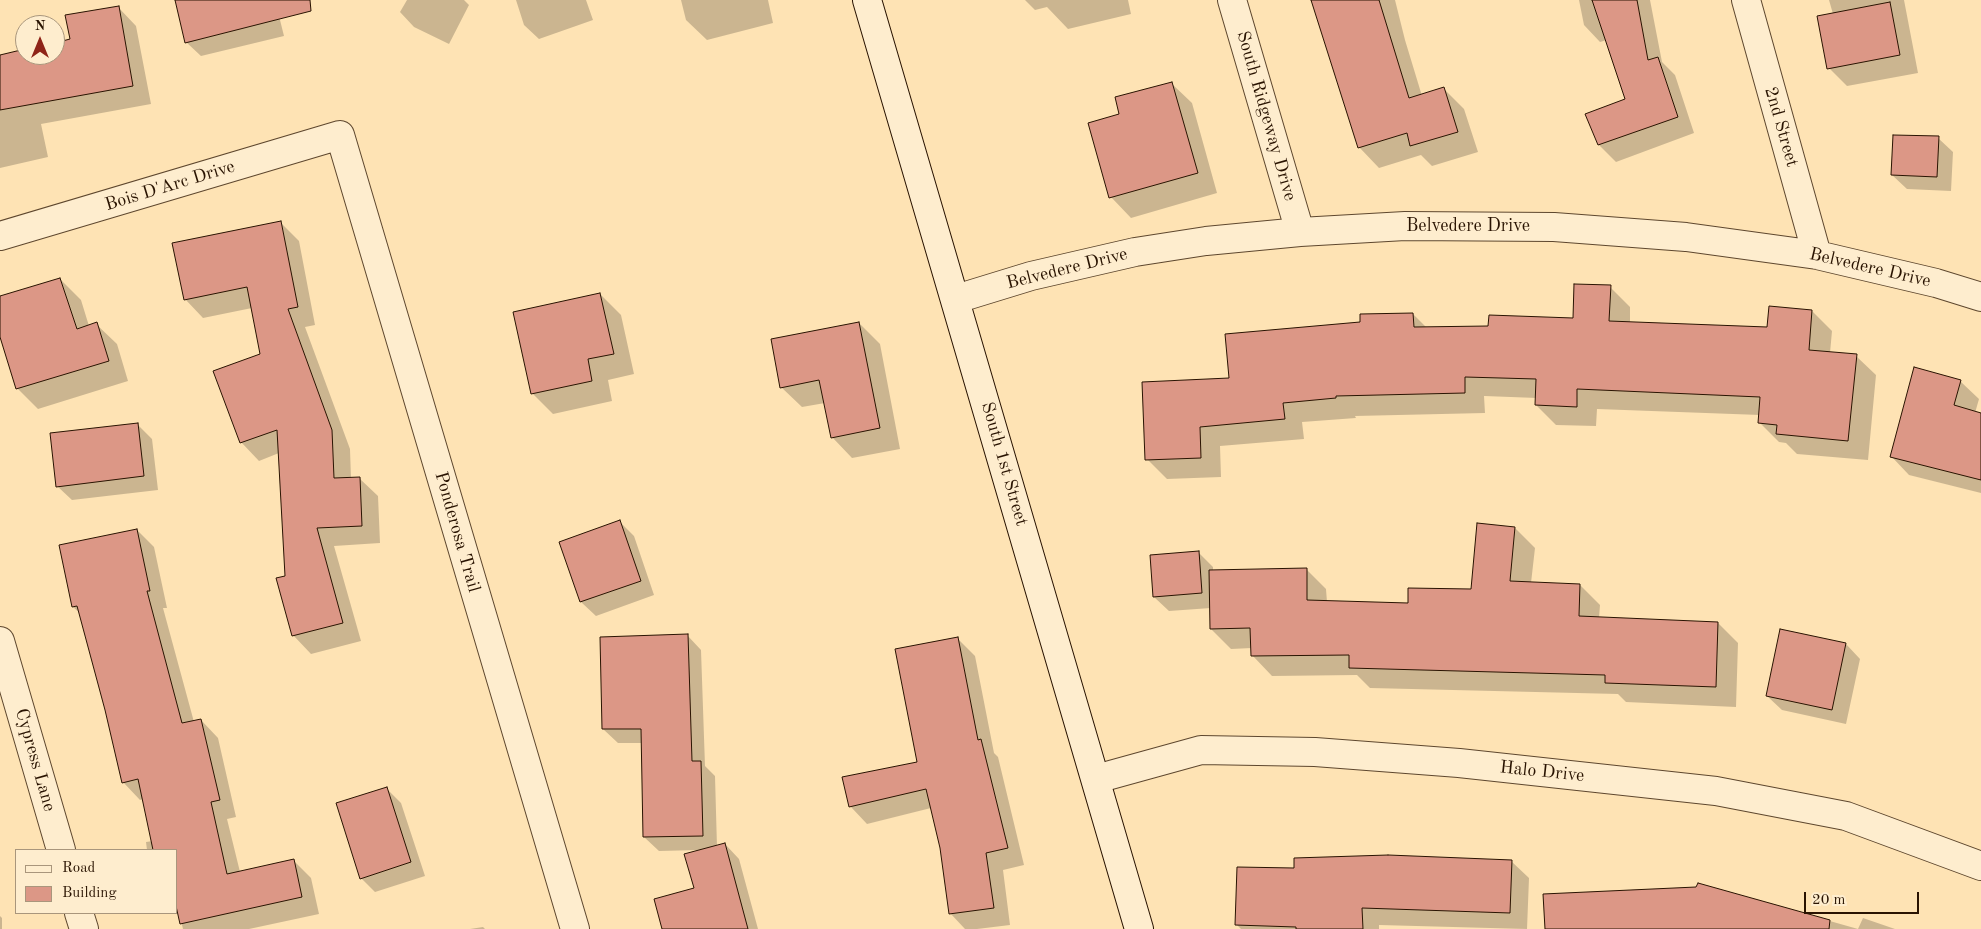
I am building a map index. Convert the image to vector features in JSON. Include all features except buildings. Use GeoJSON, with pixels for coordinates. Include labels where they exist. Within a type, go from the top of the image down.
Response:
{"type":"FeatureCollection","features":[{"type":"Feature","properties":{"kind":"street","name":"South 1st Street"},"geometry":{"type":"LineString","coordinates":[[867,0],[1140,929]]}},
{"type":"Feature","properties":{"kind":"street","name":"South Ridgeway Drive"},"geometry":{"type":"LineString","coordinates":[[1232,0],[1300,232]]}},
{"type":"Feature","properties":{"kind":"street","name":"2nd Street"},"geometry":{"type":"LineString","coordinates":[[1746,0],[1817,255]]}},
{"type":"Feature","properties":{"kind":"street","name":"Bois D'Arc Drive"},"geometry":{"type":"LineString","coordinates":[[0,236],[340,135]]}},
{"type":"Feature","properties":{"kind":"street","name":"Ponderosa Trail"},"geometry":{"type":"LineString","coordinates":[[340,135],[575,929]]}},
{"type":"Feature","properties":{"kind":"street","name":"Belvedere Drive"},"geometry":{"type":"LineString","coordinates":[[956,299],[1031,276],[1135,252],[1206,241],[1300,232],[1405,226],[1554,226],[1686,237],[1817,255],[1936,283],[1981,297]]}},
{"type":"Feature","properties":{"kind":"street","name":"Cypress Lane"},"geometry":{"type":"LineString","coordinates":[[0,641],[61,849]]}},
{"type":"Feature","properties":{"kind":"street","name":"Halo Drive"},"geometry":{"type":"LineString","coordinates":[[1096,778],[1202,750],[1315,752],[1459,763],[1716,791],[1836,814],[1981,866]]}},
{"type":"Feature","properties":{"kind":"street"},"geometry":{"type":"LineString","coordinates":[[80,914],[84,929]]}}]}
